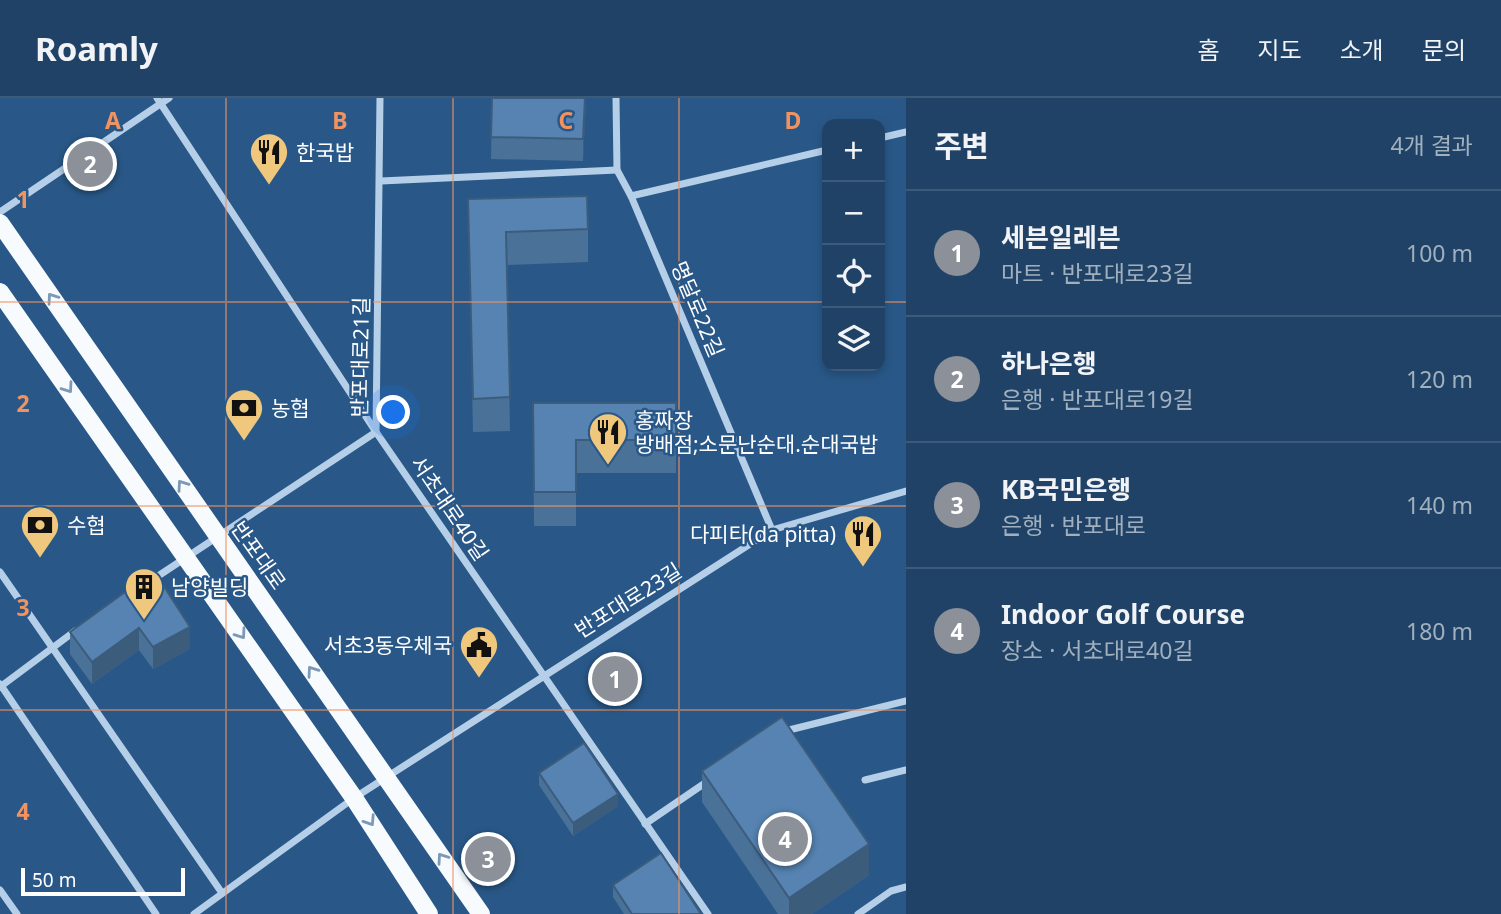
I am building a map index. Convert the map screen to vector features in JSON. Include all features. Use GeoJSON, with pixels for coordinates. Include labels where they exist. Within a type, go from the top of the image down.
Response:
{"type":"FeatureCollection","features":[{"type":"Feature","properties":{"kind":"main road","name":"반포대로"},"geometry":{"type":"LineString","coordinates":[[0,223],[481,914]]}},
{"type":"Feature","properties":{"kind":"main road"},"geometry":{"type":"LineString","coordinates":[[0,292],[354,798],[429,914]]}},
{"type":"Feature","properties":{"kind":"street"},"geometry":{"type":"LineString","coordinates":[[0,212],[160,100],[169,98]]}},
{"type":"Feature","properties":{"kind":"street","name":"반포대로21길"},"geometry":{"type":"LineString","coordinates":[[136,591],[376,432],[380,98]]}},
{"type":"Feature","properties":{"kind":"street","name":"명달로22길"},"geometry":{"type":"LineString","coordinates":[[616,98],[617,170],[631,196],[772,530]]}},
{"type":"Feature","properties":{"kind":"street","name":"서초대로40길"},"geometry":{"type":"LineString","coordinates":[[160,100],[376,432],[708,914]]}},
{"type":"Feature","properties":{"kind":"street"},"geometry":{"type":"LineString","coordinates":[[885,137],[906,132]]}},
{"type":"Feature","properties":{"kind":"street"},"geometry":{"type":"LineString","coordinates":[[631,196],[822,151]]}},
{"type":"Feature","properties":{"kind":"street"},"geometry":{"type":"LineString","coordinates":[[381,181],[617,170]]}},
{"type":"Feature","properties":{"kind":"street","name":"반포대로23길"},"geometry":{"type":"LineString","coordinates":[[194,914],[354,798],[772,530],[906,491]]}},
{"type":"Feature","properties":{"kind":"street"},"geometry":{"type":"LineString","coordinates":[[0,572],[222,893]]}},
{"type":"Feature","properties":{"kind":"street"},"geometry":{"type":"LineString","coordinates":[[83,626],[1,686],[156,914]]}},
{"type":"Feature","properties":{"kind":"street"},"geometry":{"type":"LineString","coordinates":[[774,736],[785,729],[906,701]]}},
{"type":"Feature","properties":{"kind":"street"},"geometry":{"type":"LineString","coordinates":[[865,780],[906,770]]}},
{"type":"Feature","properties":{"kind":"street"},"geometry":{"type":"LineString","coordinates":[[645,824],[720,773]]}},
{"type":"Feature","properties":{"kind":"street"},"geometry":{"type":"LineString","coordinates":[[858,914],[891,891],[906,887]]}},
{"type":"Feature","properties":{"kind":"street"},"geometry":{"type":"LineString","coordinates":[[0,890],[17,914]]}},
{"type":"Feature","properties":{"kind":"building"},"geometry":{"type":"Polygon","coordinates":[[[492,98],[585,98],[583,139],[491,137],[492,98]]]}},
{"type":"Feature","properties":{"kind":"building"},"geometry":{"type":"Polygon","coordinates":[[[587,196],[588,229],[506,232],[510,397],[473,399],[468,199],[587,196]]]}},
{"type":"Feature","properties":{"kind":"building"},"geometry":{"type":"Polygon","coordinates":[[[533,403],[676,403],[676,440],[576,440],[576,492],[534,492],[533,403]]]}},
{"type":"Feature","properties":{"kind":"building"},"geometry":{"type":"Polygon","coordinates":[[[154,571],[190,627],[153,647],[139,628],[92,662],[70,632],[154,571]]]}},
{"type":"Feature","properties":{"kind":"building"},"geometry":{"type":"Polygon","coordinates":[[[782,717],[869,844],[789,898],[702,771],[782,717]]]}},
{"type":"Feature","properties":{"kind":"building"},"geometry":{"type":"Polygon","coordinates":[[[584,743],[618,794],[573,823],[539,773],[584,743]]]}},
{"type":"Feature","properties":{"kind":"building"},"geometry":{"type":"Polygon","coordinates":[[[661,853],[701,914],[632,914],[613,885],[661,853]]]}},
{"type":"Feature","properties":{"kind":"place","name":"하나은행"},"geometry":{"type":"Point","coordinates":[90,164]}},
{"type":"Feature","properties":{"kind":"place","name":"한국밥"},"geometry":{"type":"Point","coordinates":[269,186]}},
{"type":"Feature","properties":{"kind":"place","name":"농협"},"geometry":{"type":"Point","coordinates":[244,442]}},
{"type":"Feature","properties":{"kind":"place","name":"홍짜장 방배점;소문난순대.순대국밥"},"geometry":{"type":"Point","coordinates":[608,466]}},
{"type":"Feature","properties":{"kind":"place","name":"수협"},"geometry":{"type":"Point","coordinates":[40,559]}},
{"type":"Feature","properties":{"kind":"place","name":"다피타(da pitta)"},"geometry":{"type":"Point","coordinates":[863,568]}},
{"type":"Feature","properties":{"kind":"place","name":"남양빌딩"},"geometry":{"type":"Point","coordinates":[144,621]}},
{"type":"Feature","properties":{"kind":"place","name":"서초3동우체국"},"geometry":{"type":"Point","coordinates":[479,679]}},
{"type":"Feature","properties":{"kind":"place","name":"세븐일레븐"},"geometry":{"type":"Point","coordinates":[615,679]}},
{"type":"Feature","properties":{"kind":"place","name":"Indoor Golf Course"},"geometry":{"type":"Point","coordinates":[785,839]}},
{"type":"Feature","properties":{"kind":"place","name":"KB국민은행"},"geometry":{"type":"Point","coordinates":[488,859]}}]}
